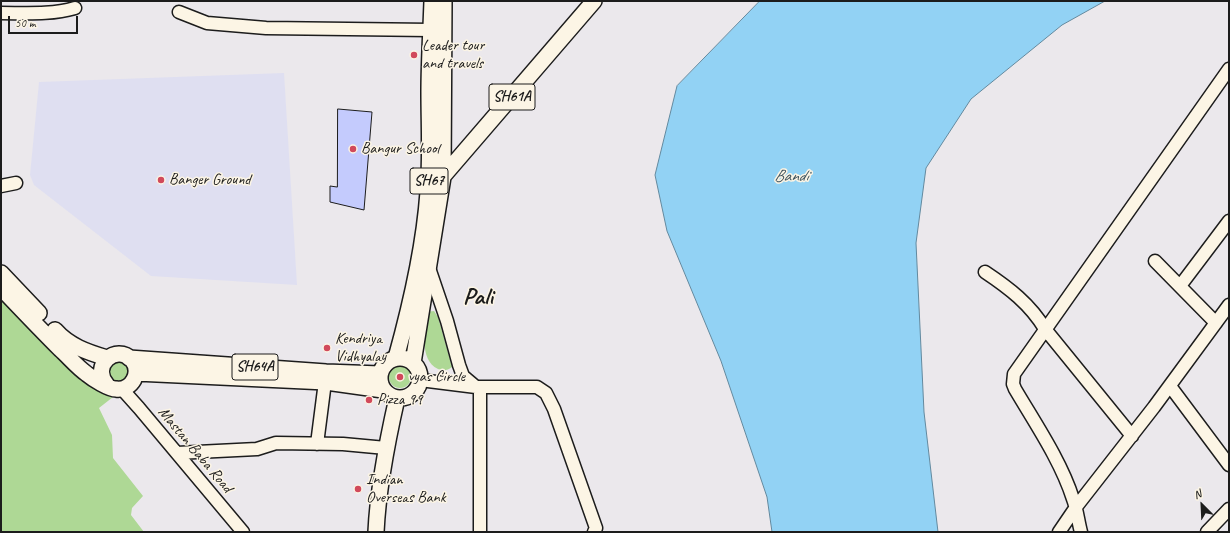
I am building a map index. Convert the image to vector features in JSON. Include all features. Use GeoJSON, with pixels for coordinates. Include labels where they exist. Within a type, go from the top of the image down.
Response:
{"type":"FeatureCollection","features":[{"type":"Feature","properties":{"kind":"main road","name":"SH67"},"geometry":{"type":"LineString","coordinates":[[396,358],[409,314],[419,262],[428,191],[432,1]]}},
{"type":"Feature","properties":{"kind":"main road","name":"SH67"},"geometry":{"type":"LineString","coordinates":[[413,363],[443,177],[442,94],[444,1]]}},
{"type":"Feature","properties":{"kind":"main road","name":"SH61A"},"geometry":{"type":"LineString","coordinates":[[428,191],[443,177],[594,1]]}},
{"type":"Feature","properties":{"kind":"main road","name":"SH64A"},"geometry":{"type":"LineString","coordinates":[[1,273],[59,335],[70,344],[82,350],[107,358],[118,354],[129,358],[326,377],[383,390]]}},
{"type":"Feature","properties":{"kind":"main road"},"geometry":{"type":"LineString","coordinates":[[1,288],[82,371],[94,379],[116,390],[122,389],[132,383],[136,373],[136,367],[129,358]]}},
{"type":"Feature","properties":{"kind":"main road"},"geometry":{"type":"LineString","coordinates":[[107,358],[101,372],[103,381],[107,385]]}},
{"type":"Feature","properties":{"kind":"main road"},"geometry":{"type":"LineString","coordinates":[[396,358],[408,360],[413,363],[417,368],[420,380],[416,390],[412,394],[397,398],[391,396],[383,390],[380,374],[386,364],[396,358]]}},
{"type":"Feature","properties":{"kind":"main road","name":"SH64A"},"geometry":{"type":"LineString","coordinates":[[136,373],[326,377],[380,374]]}},
{"type":"Feature","properties":{"kind":"main road"},"geometry":{"type":"LineString","coordinates":[[376,532],[377,511],[386,448],[397,398]]}},
{"type":"Feature","properties":{"kind":"street"},"geometry":{"type":"LineString","coordinates":[[1,13],[49,14],[75,8]]}},
{"type":"Feature","properties":{"kind":"street"},"geometry":{"type":"LineString","coordinates":[[179,12],[207,23],[266,28],[431,30]]}},
{"type":"Feature","properties":{"kind":"street"},"geometry":{"type":"LineString","coordinates":[[1081,532],[1076,507],[1069,488],[1050,450],[1013,384],[1014,374],[1229,69]]}},
{"type":"Feature","properties":{"kind":"street"},"geometry":{"type":"LineString","coordinates":[[1,186],[16,183]]}},
{"type":"Feature","properties":{"kind":"street"},"geometry":{"type":"LineString","coordinates":[[1180,286],[1229,221]]}},
{"type":"Feature","properties":{"kind":"street"},"geometry":{"type":"LineString","coordinates":[[1155,261],[1216,323]]}},
{"type":"Feature","properties":{"kind":"street"},"geometry":{"type":"LineString","coordinates":[[429,268],[447,321],[463,376],[478,387]]}},
{"type":"Feature","properties":{"kind":"street"},"geometry":{"type":"LineString","coordinates":[[985,272],[1012,291],[1038,316],[1045,329],[1132,436]]}},
{"type":"Feature","properties":{"kind":"street"},"geometry":{"type":"LineString","coordinates":[[1059,532],[1076,507],[1170,386],[1229,305]]}},
{"type":"Feature","properties":{"kind":"street"},"geometry":{"type":"LineString","coordinates":[[317,444],[326,377]]}},
{"type":"Feature","properties":{"kind":"street"},"geometry":{"type":"LineString","coordinates":[[420,380],[478,387],[532,386],[537,387],[546,393],[554,409],[596,528],[594,532]]}},
{"type":"Feature","properties":{"kind":"street"},"geometry":{"type":"LineString","coordinates":[[1170,386],[1229,465]]}},
{"type":"Feature","properties":{"kind":"street"},"geometry":{"type":"LineString","coordinates":[[478,387],[480,532]]}},
{"type":"Feature","properties":{"kind":"street","name":"Mastan Baba Road"},"geometry":{"type":"LineString","coordinates":[[122,389],[243,532]]}},
{"type":"Feature","properties":{"kind":"street"},"geometry":{"type":"LineString","coordinates":[[177,453],[257,449],[276,443],[343,444],[386,448]]}},
{"type":"Feature","properties":{"kind":"street"},"geometry":{"type":"LineString","coordinates":[[1207,532],[1229,509]]}},
{"type":"Feature","properties":{"kind":"shaded area","name":"Banger Ground"},"geometry":{"type":"Polygon","coordinates":[[[284,73],[297,285],[151,276],[34,185],[30,175],[39,82],[284,73]]]}},
{"type":"Feature","properties":{"kind":"green space"},"geometry":{"type":"Polygon","coordinates":[[[1,289],[113,397],[99,408],[112,435],[113,458],[143,496],[132,508],[131,515],[144,532],[1,532],[1,289]]]}},
{"type":"Feature","properties":{"kind":"green space"},"geometry":{"type":"Polygon","coordinates":[[[434,311],[438,317],[452,367],[447,370],[438,369],[432,364],[425,351],[424,343],[426,312],[434,311]]]}},
{"type":"Feature","properties":{"kind":"green space"},"geometry":{"type":"Polygon","coordinates":[[[118,362],[125,365],[128,372],[125,379],[118,382],[111,379],[108,372],[111,365],[118,362]]]}},
{"type":"Feature","properties":{"kind":"green space"},"geometry":{"type":"Polygon","coordinates":[[[396,366],[404,366],[411,373],[411,381],[404,388],[396,388],[389,381],[389,373],[396,366]]]}},
{"type":"Feature","properties":{"kind":"water","name":"Bandi"},"geometry":{"type":"Polygon","coordinates":[[[760,1],[1105,1],[1062,25],[971,99],[926,168],[916,243],[924,412],[938,532],[772,532],[767,497],[721,361],[667,231],[655,175],[677,86],[760,1]]]}},
{"type":"Feature","properties":{"kind":"building","name":"Bangur School"},"geometry":{"type":"Polygon","coordinates":[[[338,109],[372,112],[364,210],[330,202],[330,186],[337,187],[338,109]]]}},
{"type":"Feature","properties":{"kind":"place","name":"Leader tour and travels"},"geometry":{"type":"Point","coordinates":[414,55]}},
{"type":"Feature","properties":{"kind":"place","name":"Bangur School"},"geometry":{"type":"Point","coordinates":[353,149]}},
{"type":"Feature","properties":{"kind":"place","name":"Banger Ground"},"geometry":{"type":"Point","coordinates":[161,180]}},
{"type":"Feature","properties":{"kind":"place","name":"Kendriya Vidhyalay"},"geometry":{"type":"Point","coordinates":[327,348]}},
{"type":"Feature","properties":{"kind":"place","name":"vyas Circle"},"geometry":{"type":"Point","coordinates":[400,377]}},
{"type":"Feature","properties":{"kind":"place","name":"Pizza 99"},"geometry":{"type":"Point","coordinates":[369,400]}},
{"type":"Feature","properties":{"kind":"place","name":"Indian Overseas Bank"},"geometry":{"type":"Point","coordinates":[358,489]}},
{"type":"Feature","properties":{"kind":"district","name":"Pali"},"geometry":{"type":"Point","coordinates":[478,298]}}]}
